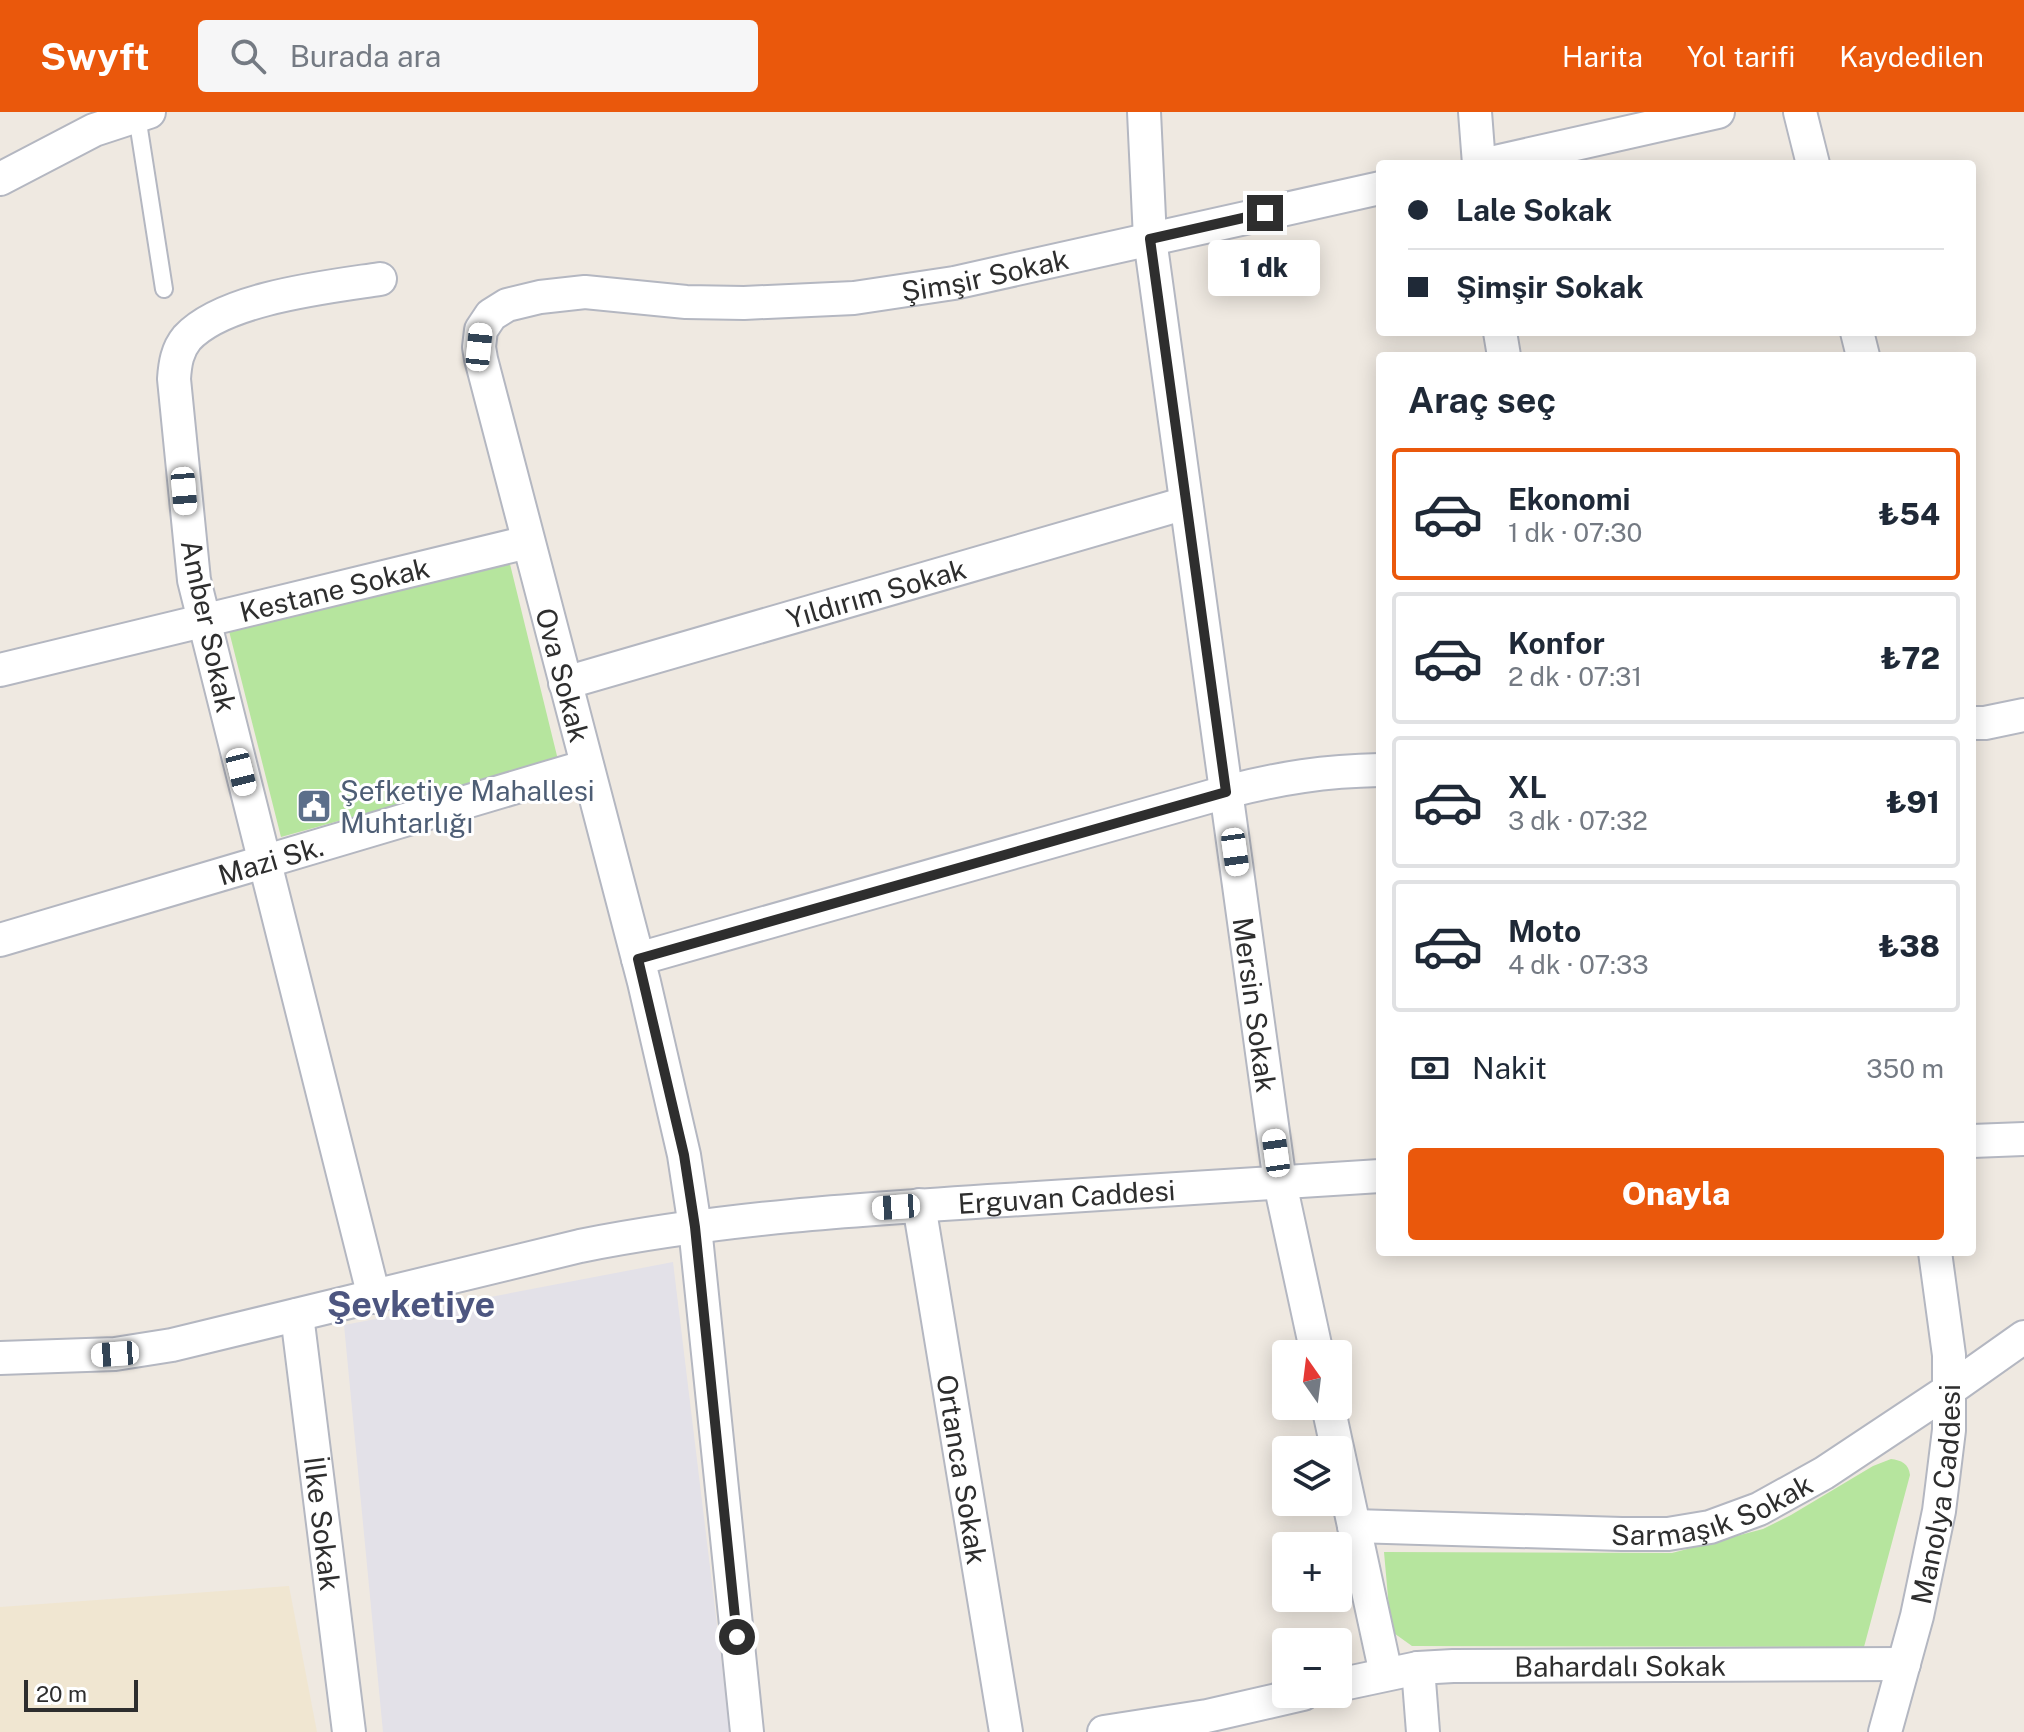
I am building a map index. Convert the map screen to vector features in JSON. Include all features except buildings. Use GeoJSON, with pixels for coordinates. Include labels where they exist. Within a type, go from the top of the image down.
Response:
{"type":"FeatureCollection","features":[{"type":"Feature","properties":{"kind":"street","name":"Mersin Sokak"},"geometry":{"type":"LineString","coordinates":[[1144,112],[1150,239],[1280,1183],[1314,1340]]}},
{"type":"Feature","properties":{"kind":"street"},"geometry":{"type":"LineString","coordinates":[[1475,112],[1479,160]]}},
{"type":"Feature","properties":{"kind":"street"},"geometry":{"type":"LineString","coordinates":[[1504,160],[1718,112]]}},
{"type":"Feature","properties":{"kind":"street"},"geometry":{"type":"LineString","coordinates":[[1800,112],[1812,160]]}},
{"type":"Feature","properties":{"kind":"street"},"geometry":{"type":"LineString","coordinates":[[0,179],[94,130],[143,114]]}},
{"type":"Feature","properties":{"kind":"street","name":"Şimşir Sokak"},"geometry":{"type":"LineString","coordinates":[[585,292],[686,302],[854,298],[954,283],[1376,189]]}},
{"type":"Feature","properties":{"kind":"street","name":"Amber Sokak"},"geometry":{"type":"LineString","coordinates":[[374,1297],[194,580],[174,379],[176,358],[187,339],[216,317],[301,291],[380,279]]}},
{"type":"Feature","properties":{"kind":"street","name":"Ova Sokak"},"geometry":{"type":"LineString","coordinates":[[585,292],[540,297],[507,305],[491,315],[481,330],[479,347],[638,959],[684,1155],[695,1227],[747,1732]]}},
{"type":"Feature","properties":{"kind":"street","name":"Yıldırım Sokak"},"geometry":{"type":"LineString","coordinates":[[565,683],[1186,503]]}},
{"type":"Feature","properties":{"kind":"street","name":"Kestane Sokak"},"geometry":{"type":"LineString","coordinates":[[0,670],[528,542]]}},
{"type":"Feature","properties":{"kind":"street"},"geometry":{"type":"LineString","coordinates":[[1976,723],[2024,715]]}},
{"type":"Feature","properties":{"kind":"street","name":"Mazi Sk."},"geometry":{"type":"LineString","coordinates":[[0,940],[587,766]]}},
{"type":"Feature","properties":{"kind":"street"},"geometry":{"type":"LineString","coordinates":[[638,959],[1280,778],[1338,770],[1376,770]]}},
{"type":"Feature","properties":{"kind":"street"},"geometry":{"type":"LineString","coordinates":[[1976,1141],[2024,1139]]}},
{"type":"Feature","properties":{"kind":"street","name":"Erguvan Caddesi"},"geometry":{"type":"LineString","coordinates":[[0,1358],[115,1354],[172,1345],[645,1233],[919,1205],[1376,1176]]}},
{"type":"Feature","properties":{"kind":"street","name":"Ortanca Sokak"},"geometry":{"type":"LineString","coordinates":[[919,1205],[1006,1732]]}},
{"type":"Feature","properties":{"kind":"street","name":"Manolya Caddesi"},"geometry":{"type":"LineString","coordinates":[[1885,1732],[1917,1616],[1939,1511],[1949,1430],[1949,1355],[1936,1256]]}},
{"type":"Feature","properties":{"kind":"street","name":"İlke Sokak"},"geometry":{"type":"LineString","coordinates":[[297,1315],[349,1732]]}},
{"type":"Feature","properties":{"kind":"street","name":"Sarmaşık Sokak"},"geometry":{"type":"LineString","coordinates":[[1354,1526],[1622,1534],[1668,1534],[1710,1527],[1759,1509],[1824,1473],[2024,1337]]}},
{"type":"Feature","properties":{"kind":"street"},"geometry":{"type":"LineString","coordinates":[[1331,1420],[1386,1674]]}},
{"type":"Feature","properties":{"kind":"street","name":"Bahardalı Sokak"},"geometry":{"type":"LineString","coordinates":[[1352,1682],[1418,1668],[1453,1666],[1904,1664]]}},
{"type":"Feature","properties":{"kind":"street"},"geometry":{"type":"LineString","coordinates":[[1418,1668],[1423,1732]]}},
{"type":"Feature","properties":{"kind":"street"},"geometry":{"type":"LineString","coordinates":[[1104,1732],[1164,1728],[1272,1701]]}},
{"type":"Feature","properties":{"kind":"lane"},"geometry":{"type":"LineString","coordinates":[[143,114],[164,289]]}},
{"type":"Feature","properties":{"kind":"shaded area"},"geometry":{"type":"Polygon","coordinates":[[[673,1262],[730,1732],[383,1732],[344,1325],[673,1262]]]}},
{"type":"Feature","properties":{"kind":"shaded area"},"geometry":{"type":"Polygon","coordinates":[[[289,1586],[317,1732],[0,1732],[0,1607],[289,1586]]]}},
{"type":"Feature","properties":{"kind":"green space"},"geometry":{"type":"Polygon","coordinates":[[[509,560],[558,760],[281,837],[228,627],[509,560]]]}},
{"type":"Feature","properties":{"kind":"green space"},"geometry":{"type":"Polygon","coordinates":[[[1891,1459],[1904,1463],[1910,1475],[1864,1647],[1412,1646],[1391,1631],[1384,1552],[1672,1553],[1763,1529],[1873,1466],[1891,1459]]]}},
{"type":"Feature","properties":{"kind":"place","name":"Şefketiye Mahallesi Muhtarlığı"},"geometry":{"type":"Point","coordinates":[314,806]}},
{"type":"Feature","properties":{"kind":"district","name":"Şevketiye"},"geometry":{"type":"Point","coordinates":[411,1304]}},
{"type":"Feature","properties":{"kind":"route"},"geometry":{"type":"LineString","coordinates":[[737,1637],[695,1227],[684,1155],[638,959],[1226,792],[1150,239],[1265,213]]}}]}
